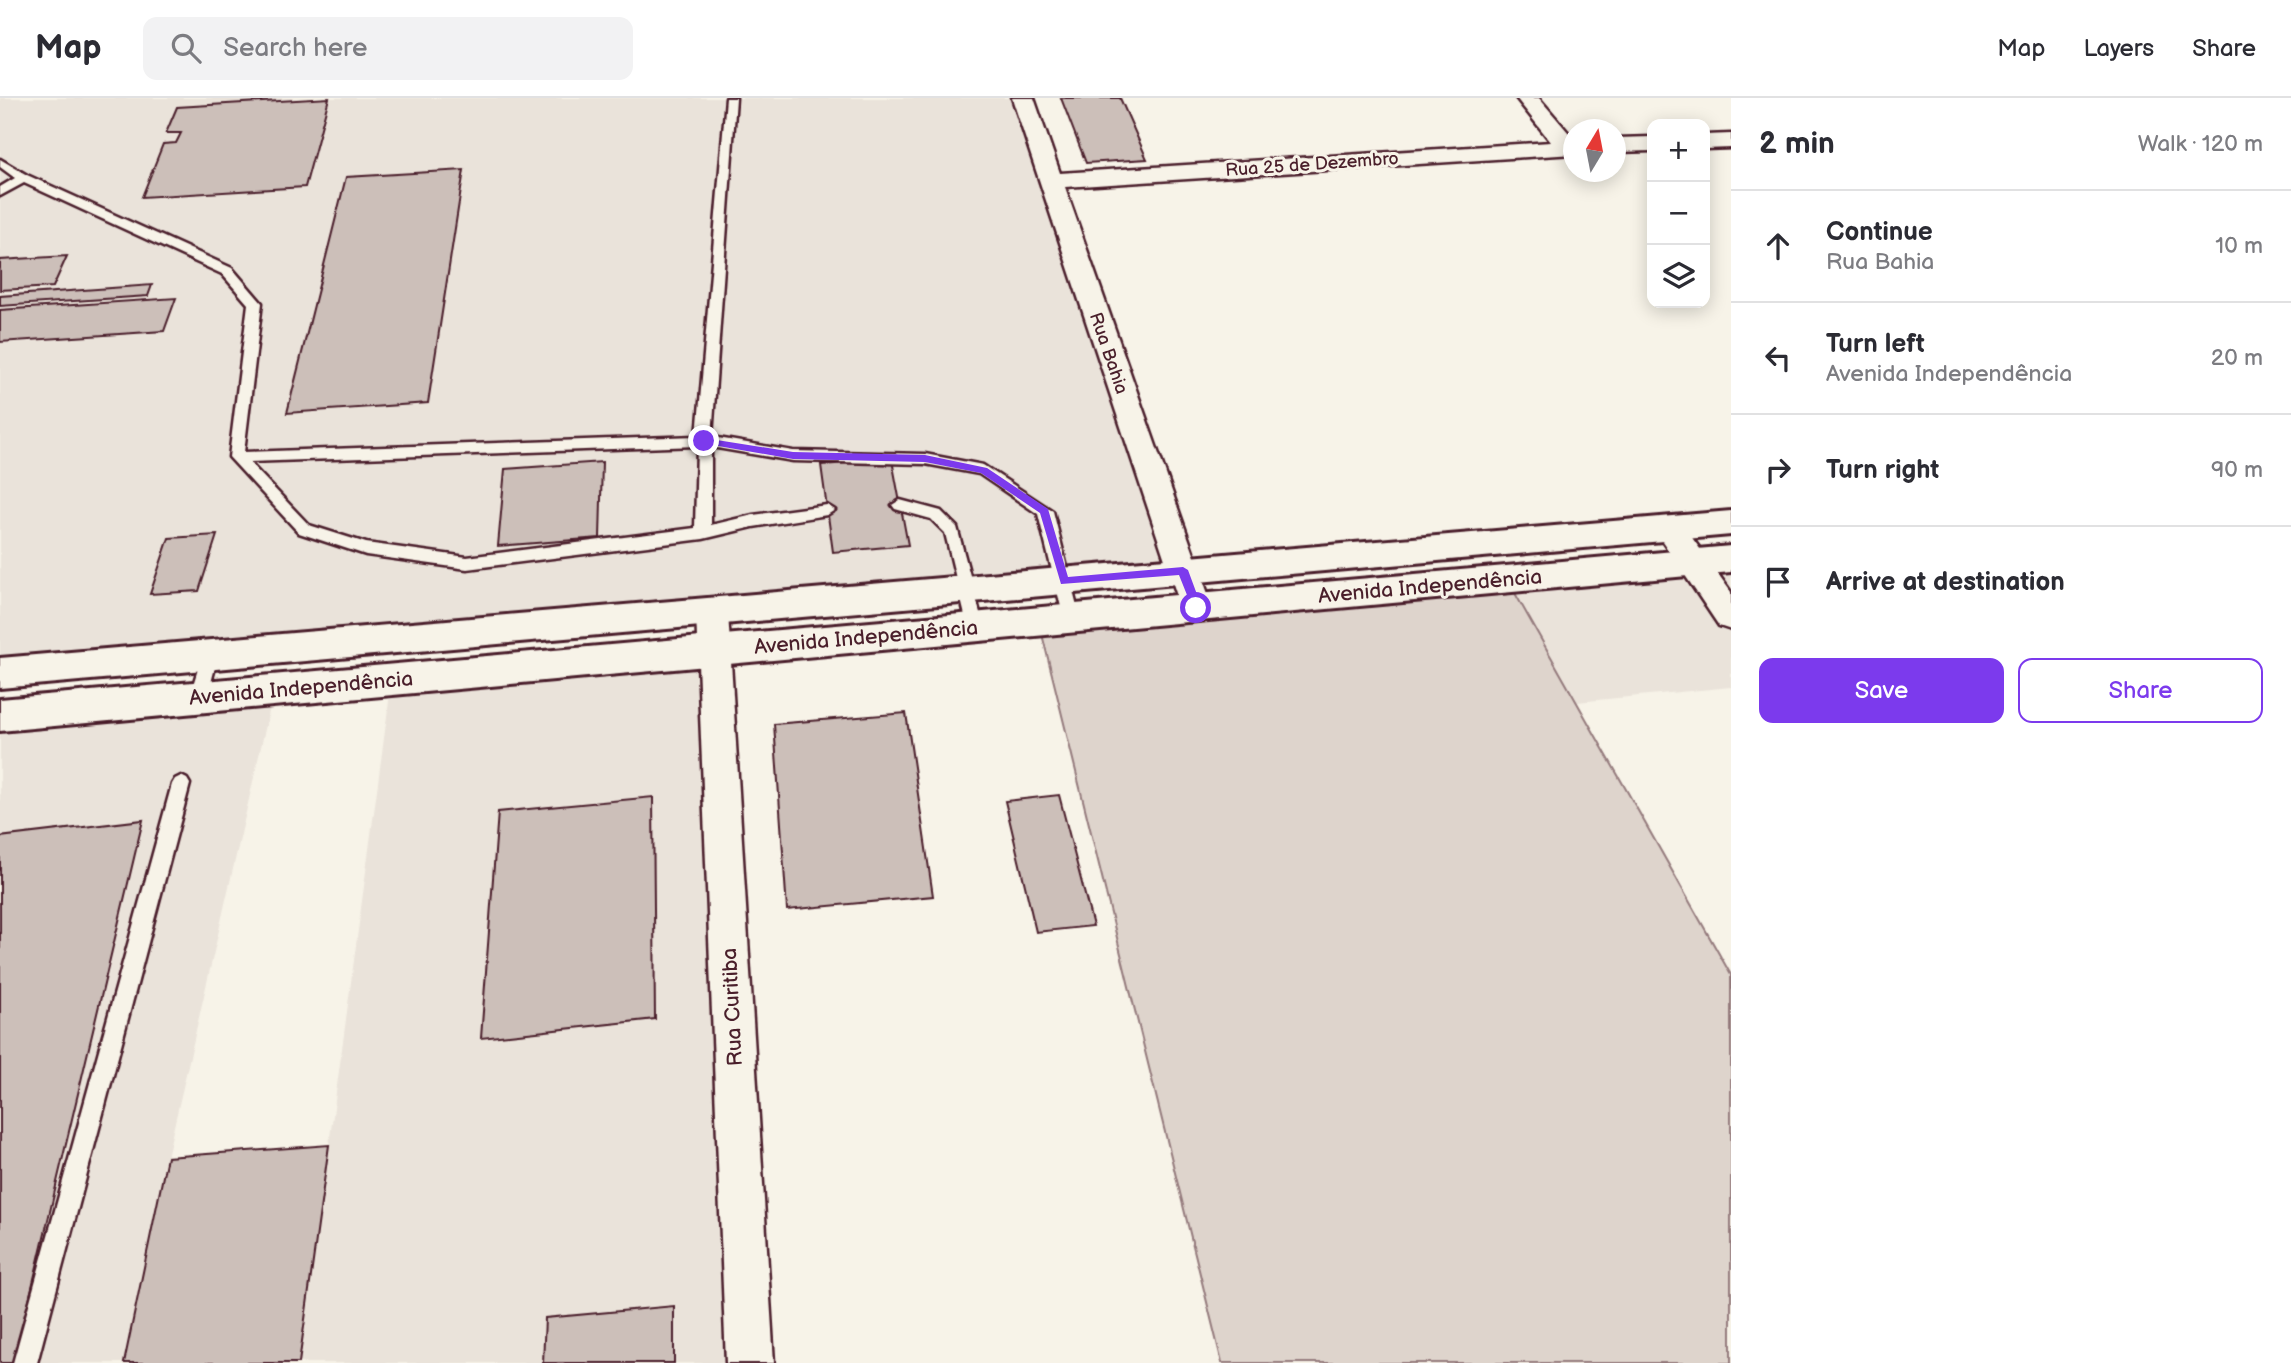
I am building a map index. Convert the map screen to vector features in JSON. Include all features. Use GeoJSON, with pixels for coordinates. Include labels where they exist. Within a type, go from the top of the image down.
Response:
{"type":"FeatureCollection","features":[{"type":"Feature","properties":{"kind":"main road","name":"Avenida Independência"},"geometry":{"type":"LineString","coordinates":[[0,715],[481,672],[967,590],[1731,523]]}},
{"type":"Feature","properties":{"kind":"main road","name":"Avenida Independência"},"geometry":{"type":"LineString","coordinates":[[0,673],[486,631],[976,628],[1731,559]]}},
{"type":"Feature","properties":{"kind":"main road"},"geometry":{"type":"LineString","coordinates":[[481,672],[486,631]]}},
{"type":"Feature","properties":{"kind":"street","name":"Rua Bahia"},"geometry":{"type":"LineString","coordinates":[[1023,98],[1196,608]]}},
{"type":"Feature","properties":{"kind":"street"},"geometry":{"type":"LineString","coordinates":[[1527,98],[1563,138]]}},
{"type":"Feature","properties":{"kind":"street"},"geometry":{"type":"LineString","coordinates":[[1710,142],[1731,141]]}},
{"type":"Feature","properties":{"kind":"street"},"geometry":{"type":"LineString","coordinates":[[1626,145],[1647,144]]}},
{"type":"Feature","properties":{"kind":"street","name":"Rua 25 de Dezembro"},"geometry":{"type":"LineString","coordinates":[[1051,181],[1563,148]]}},
{"type":"Feature","properties":{"kind":"street"},"geometry":{"type":"LineString","coordinates":[[1669,529],[1731,617]]}},
{"type":"Feature","properties":{"kind":"street","name":"Rua Curitiba"},"geometry":{"type":"LineString","coordinates":[[714,631],[750,1363]]}},
{"type":"Feature","properties":{"kind":"lane"},"geometry":{"type":"LineString","coordinates":[[702,533],[704,441],[732,98]]}},
{"type":"Feature","properties":{"kind":"lane"},"geometry":{"type":"LineString","coordinates":[[0,162],[23,178],[227,271],[255,303],[236,457]]}},
{"type":"Feature","properties":{"kind":"lane"},"geometry":{"type":"LineString","coordinates":[[0,192],[23,178]]}},
{"type":"Feature","properties":{"kind":"lane"},"geometry":{"type":"LineString","coordinates":[[236,457],[704,441],[793,456],[925,459],[984,470],[1045,511],[1072,619]]}},
{"type":"Feature","properties":{"kind":"lane"},"geometry":{"type":"LineString","coordinates":[[236,457],[304,529],[366,549],[467,563],[702,533],[753,521],[827,510]]}},
{"type":"Feature","properties":{"kind":"lane"},"geometry":{"type":"LineString","coordinates":[[900,505],[936,515],[952,531],[976,628]]}},
{"type":"Feature","properties":{"kind":"lane"},"geometry":{"type":"LineString","coordinates":[[198,698],[210,656]]}},
{"type":"Feature","properties":{"kind":"lane"},"geometry":{"type":"LineString","coordinates":[[25,1363],[181,784]]}},
{"type":"Feature","properties":{"kind":"shaded area"},"geometry":{"type":"Polygon","coordinates":[[[0,98],[1023,98],[1183,571],[0,673],[0,98]]]}},
{"type":"Feature","properties":{"kind":"shaded area"},"geometry":{"type":"Polygon","coordinates":[[[1731,559],[1731,687],[1577,702],[1507,579],[1731,559]]]}},
{"type":"Feature","properties":{"kind":"shaded area"},"geometry":{"type":"Polygon","coordinates":[[[1507,579],[1731,975],[1731,1363],[1222,1363],[1039,622],[1507,579]]]}},
{"type":"Feature","properties":{"kind":"shaded area"},"geometry":{"type":"Polygon","coordinates":[[[715,650],[750,1363],[0,1363],[0,715],[274,690],[167,1157],[329,1145],[392,679],[715,650]]]}},
{"type":"Feature","properties":{"kind":"building"},"geometry":{"type":"Polygon","coordinates":[[[329,98],[305,187],[142,197],[163,144],[176,143],[181,133],[166,133],[177,107],[329,98]]]}},
{"type":"Feature","properties":{"kind":"building"},"geometry":{"type":"Polygon","coordinates":[[[1061,98],[1120,98],[1147,159],[1086,163],[1061,98]]]}},
{"type":"Feature","properties":{"kind":"building"},"geometry":{"type":"Polygon","coordinates":[[[464,170],[428,403],[287,413],[346,177],[464,170]]]}},
{"type":"Feature","properties":{"kind":"building"},"geometry":{"type":"Polygon","coordinates":[[[67,256],[53,287],[0,290],[0,260],[67,256]]]}},
{"type":"Feature","properties":{"kind":"building"},"geometry":{"type":"Polygon","coordinates":[[[152,285],[148,296],[0,306],[0,296],[152,285]]]}},
{"type":"Feature","properties":{"kind":"building"},"geometry":{"type":"Polygon","coordinates":[[[176,298],[164,331],[0,342],[0,310],[176,298]]]}},
{"type":"Feature","properties":{"kind":"building"},"geometry":{"type":"Polygon","coordinates":[[[892,460],[908,545],[833,552],[821,465],[892,460]]]}},
{"type":"Feature","properties":{"kind":"building"},"geometry":{"type":"Polygon","coordinates":[[[602,462],[600,538],[498,546],[505,469],[602,462]]]}},
{"type":"Feature","properties":{"kind":"building"},"geometry":{"type":"Polygon","coordinates":[[[217,535],[199,591],[150,594],[169,538],[217,535]]]}},
{"type":"Feature","properties":{"kind":"building"},"geometry":{"type":"Polygon","coordinates":[[[906,713],[933,896],[787,910],[774,724],[906,713]]]}},
{"type":"Feature","properties":{"kind":"building"},"geometry":{"type":"Polygon","coordinates":[[[1059,795],[1093,926],[1036,932],[1005,801],[1059,795]]]}},
{"type":"Feature","properties":{"kind":"building"},"geometry":{"type":"Polygon","coordinates":[[[653,797],[655,1019],[481,1038],[498,812],[653,797]]]}},
{"type":"Feature","properties":{"kind":"building"},"geometry":{"type":"Polygon","coordinates":[[[143,820],[14,1363],[0,1363],[0,837],[143,820]]]}},
{"type":"Feature","properties":{"kind":"building"},"geometry":{"type":"Polygon","coordinates":[[[329,1145],[299,1363],[124,1363],[167,1157],[329,1145]]]}},
{"type":"Feature","properties":{"kind":"building"},"geometry":{"type":"Polygon","coordinates":[[[674,1306],[674,1363],[543,1363],[545,1318],[674,1306]]]}},
{"type":"Feature","properties":{"kind":"route"},"geometry":{"type":"LineString","coordinates":[[704,441],[793,456],[925,459],[984,470],[1045,511],[1064,581],[1183,570],[1196,608]]}}]}
